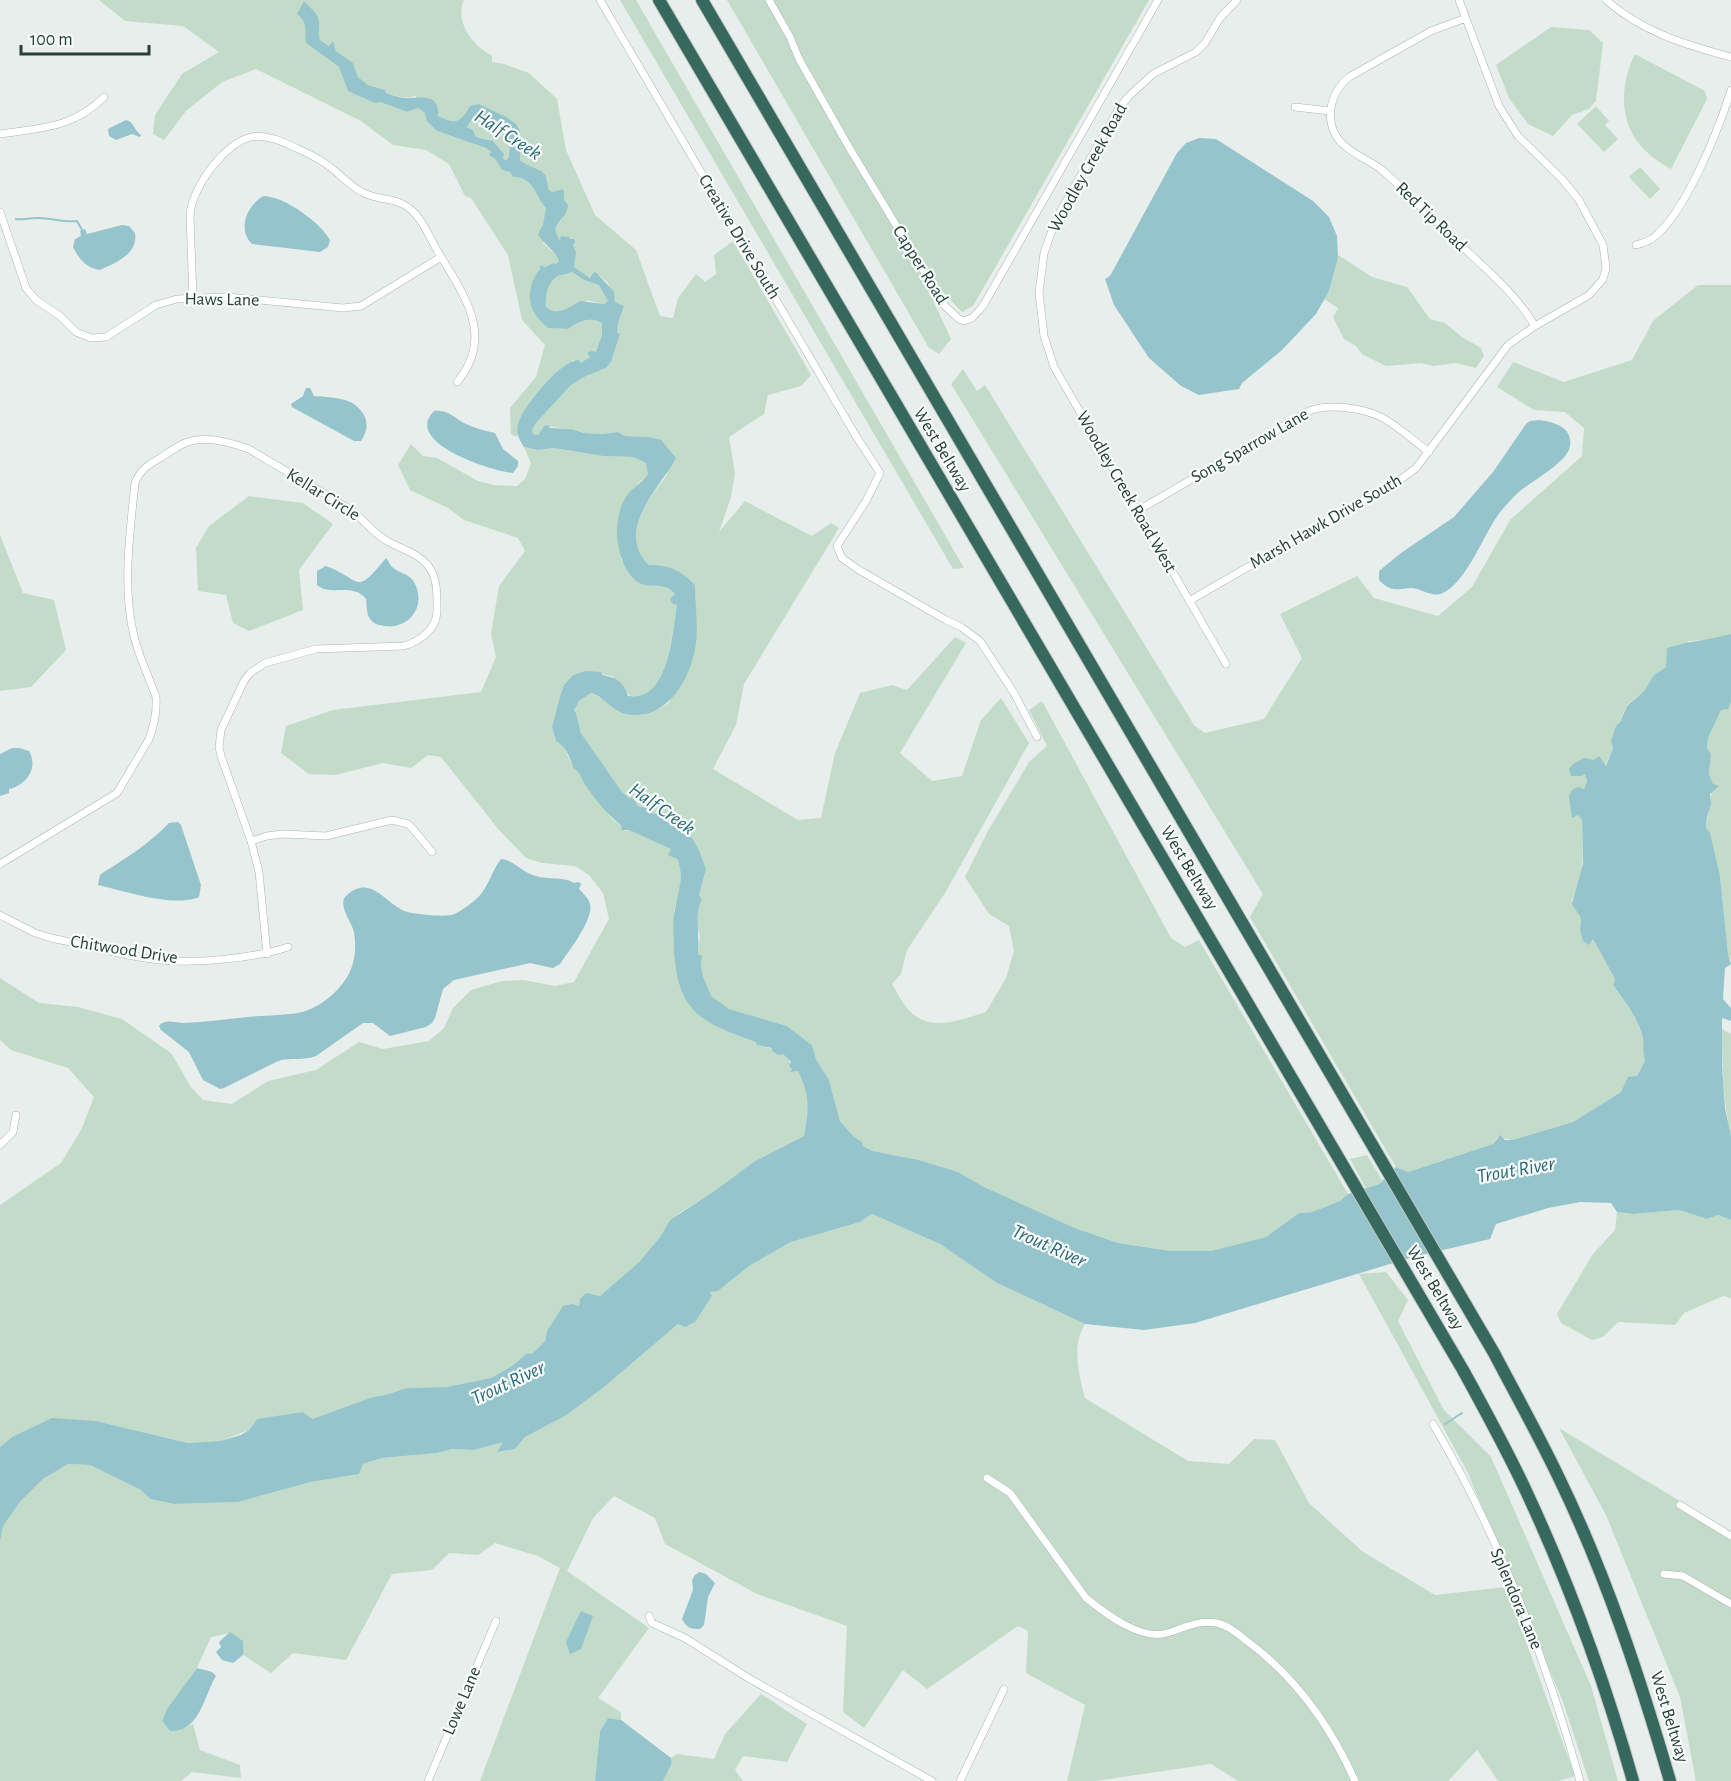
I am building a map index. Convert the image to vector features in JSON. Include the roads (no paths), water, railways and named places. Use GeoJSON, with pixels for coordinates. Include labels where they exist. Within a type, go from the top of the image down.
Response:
{"type":"FeatureCollection","features":[{"type":"Feature","properties":{"kind":"highway","name":"West Beltway"},"geometry":{"type":"LineString","coordinates":[[659,0],[1463,1370],[1546,1534],[1591,1648],[1617,1723],[1633,1781]]}},
{"type":"Feature","properties":{"kind":"highway","name":"West Beltway"},"geometry":{"type":"LineString","coordinates":[[702,0],[1494,1353],[1538,1434],[1570,1502],[1620,1623],[1670,1781]]}},
{"type":"Feature","properties":{"kind":"street","name":"Creative Drive South"},"geometry":{"type":"LineString","coordinates":[[600,0],[856,436],[880,473],[866,501],[837,546],[842,558],[897,592],[961,627],[980,641],[1014,693],[1037,737]]}},
{"type":"Feature","properties":{"kind":"street","name":"Capper Road"},"geometry":{"type":"LineString","coordinates":[[769,0],[799,59],[921,269],[945,306],[964,321],[972,318],[983,306],[1158,0]]}},
{"type":"Feature","properties":{"kind":"street","name":"Woodley Creek Road"},"geometry":{"type":"LineString","coordinates":[[1040,315],[1040,274],[1049,236],[1056,219],[1118,110],[1140,84],[1153,74],[1196,52],[1205,43],[1220,18],[1237,0]]}},
{"type":"Feature","properties":{"kind":"street"},"geometry":{"type":"LineString","coordinates":[[1295,107],[1330,111],[1337,91],[1349,77],[1431,31],[1466,18],[1460,0]]}},
{"type":"Feature","properties":{"kind":"street"},"geometry":{"type":"LineString","coordinates":[[1606,0],[1631,19],[1652,30],[1693,46],[1731,57]]}},
{"type":"Feature","properties":{"kind":"street","name":"Marsh Hawk Drive South"},"geometry":{"type":"LineString","coordinates":[[1189,601],[1416,468],[1504,350],[1535,326],[1590,295],[1603,279],[1606,268],[1603,245],[1571,189],[1533,152],[1508,122],[1492,91],[1466,18]]}},
{"type":"Feature","properties":{"kind":"street"},"geometry":{"type":"LineString","coordinates":[[1636,245],[1651,240],[1672,216],[1716,133],[1731,90]]}},
{"type":"Feature","properties":{"kind":"street"},"geometry":{"type":"LineString","coordinates":[[0,134],[62,125],[92,109],[104,97]]}},
{"type":"Feature","properties":{"kind":"street","name":"Red Tip Road"},"geometry":{"type":"LineString","coordinates":[[1330,111],[1331,124],[1341,143],[1382,170],[1516,297],[1535,326]]}},
{"type":"Feature","properties":{"kind":"street"},"geometry":{"type":"LineString","coordinates":[[193,298],[190,207],[214,164],[238,143],[255,136],[276,139],[320,160],[370,196],[404,204],[417,215],[466,297],[472,314],[474,333],[470,362],[457,382]]}},
{"type":"Feature","properties":{"kind":"street","name":"Haws Lane"},"geometry":{"type":"LineString","coordinates":[[0,212],[26,288],[36,300],[60,316],[76,332],[91,338],[106,337],[166,301],[227,297],[352,308],[361,306],[441,257]]}},
{"type":"Feature","properties":{"kind":"street","name":"Woodley Creek Road West"},"geometry":{"type":"LineString","coordinates":[[1040,315],[1054,367],[1226,664]]}},
{"type":"Feature","properties":{"kind":"street","name":"Song Sparrow Lane"},"geometry":{"type":"LineString","coordinates":[[1137,511],[1319,407],[1331,406],[1383,418],[1429,452]]}},
{"type":"Feature","properties":{"kind":"street","name":"Kellar Circle"},"geometry":{"type":"LineString","coordinates":[[0,864],[117,793],[149,740],[156,697],[134,637],[128,558],[135,483],[138,474],[145,466],[184,444],[202,439],[235,444],[249,449],[351,511],[387,541],[422,560],[430,568],[435,579],[437,616],[430,629],[415,643],[404,646],[316,649],[266,663],[250,673],[244,681],[221,730],[219,747],[251,841],[263,896],[267,954]]}},
{"type":"Feature","properties":{"kind":"street"},"geometry":{"type":"LineString","coordinates":[[251,841],[283,834],[326,836],[392,820],[408,824],[432,852]]}},
{"type":"Feature","properties":{"kind":"street","name":"Chitwood Drive"},"geometry":{"type":"LineString","coordinates":[[0,915],[21,927],[51,938],[151,959],[196,960],[267,954],[288,947]]}},
{"type":"Feature","properties":{"kind":"street"},"geometry":{"type":"LineString","coordinates":[[0,1145],[13,1132],[16,1115]]}},
{"type":"Feature","properties":{"kind":"street","name":"Splendora Lane"},"geometry":{"type":"LineString","coordinates":[[1433,1424],[1458,1466],[1512,1584],[1566,1731],[1580,1781]]}},
{"type":"Feature","properties":{"kind":"street"},"geometry":{"type":"LineString","coordinates":[[987,1478],[1010,1493],[1086,1598],[1097,1607],[1144,1634],[1157,1636],[1199,1622],[1217,1623],[1229,1628],[1257,1648],[1292,1682],[1328,1728],[1355,1781]]}},
{"type":"Feature","properties":{"kind":"street"},"geometry":{"type":"LineString","coordinates":[[1680,1505],[1731,1536]]}},
{"type":"Feature","properties":{"kind":"street"},"geometry":{"type":"LineString","coordinates":[[1664,1575],[1683,1576],[1731,1604]]}},
{"type":"Feature","properties":{"kind":"street"},"geometry":{"type":"LineString","coordinates":[[649,1616],[652,1623],[685,1638],[750,1680],[932,1781]]}},
{"type":"Feature","properties":{"kind":"street","name":"Lowe Lane"},"geometry":{"type":"LineString","coordinates":[[428,1781],[496,1621]]}},
{"type":"Feature","properties":{"kind":"street"},"geometry":{"type":"LineString","coordinates":[[960,1781],[1004,1689]]}},
{"type":"Feature","properties":{"kind":"water"},"geometry":{"type":"Polygon","coordinates":[[[304,1],[318,18],[320,40],[329,46],[333,41],[336,51],[353,63],[358,77],[368,85],[398,97],[433,100],[438,109],[438,116],[449,121],[457,121],[470,106],[479,104],[516,124],[520,131],[520,160],[543,172],[548,181],[548,189],[552,192],[562,189],[564,191],[567,210],[556,230],[560,240],[561,236],[574,239],[573,245],[576,253],[574,267],[590,278],[596,272],[614,292],[615,302],[624,306],[618,323],[617,332],[620,334],[611,362],[606,368],[571,385],[532,430],[533,434],[538,435],[544,426],[548,425],[550,428],[571,429],[584,433],[618,432],[625,436],[649,437],[661,440],[676,458],[643,510],[636,538],[639,552],[649,565],[674,569],[695,585],[696,642],[692,662],[681,686],[663,706],[640,715],[626,714],[617,711],[591,693],[579,701],[574,711],[581,733],[622,792],[629,798],[633,798],[638,806],[650,809],[651,813],[665,816],[666,821],[692,838],[699,850],[706,869],[699,895],[702,900],[698,911],[698,954],[702,956],[703,976],[711,996],[729,1009],[787,1026],[812,1045],[816,1059],[829,1080],[840,1121],[853,1136],[862,1142],[863,1146],[873,1151],[919,1160],[958,1172],[984,1187],[1075,1228],[1118,1243],[1171,1251],[1211,1251],[1266,1237],[1299,1213],[1312,1212],[1340,1201],[1348,1194],[1379,1184],[1396,1167],[1408,1172],[1493,1144],[1500,1135],[1505,1140],[1512,1140],[1573,1122],[1621,1092],[1628,1077],[1637,1076],[1645,1061],[1643,1038],[1638,1024],[1613,985],[1615,979],[1593,939],[1589,945],[1583,941],[1580,930],[1581,918],[1572,904],[1583,864],[1582,820],[1578,815],[1572,818],[1569,796],[1572,790],[1578,787],[1584,789],[1587,781],[1585,774],[1571,776],[1569,769],[1584,758],[1594,760],[1599,756],[1606,766],[1613,748],[1611,741],[1616,726],[1627,706],[1644,691],[1654,675],[1666,667],[1667,648],[1731,634],[1731,701],[1728,709],[1721,710],[1708,738],[1707,748],[1711,754],[1709,774],[1713,784],[1719,786],[1710,794],[1711,804],[1706,828],[1710,833],[1720,876],[1731,964],[1725,968],[1723,999],[1731,1008],[1731,1021],[1722,1018],[1722,1065],[1725,1108],[1731,1136],[1731,1220],[1718,1215],[1707,1219],[1679,1210],[1633,1214],[1617,1212],[1611,1203],[1580,1202],[1548,1208],[1496,1224],[1490,1239],[1413,1257],[1195,1323],[1144,1330],[1085,1324],[997,1283],[940,1244],[872,1214],[860,1222],[791,1242],[749,1266],[718,1291],[710,1292],[712,1296],[695,1322],[685,1327],[678,1324],[603,1388],[565,1416],[525,1437],[515,1449],[497,1452],[503,1442],[474,1450],[452,1449],[437,1453],[382,1458],[363,1464],[359,1474],[311,1482],[238,1502],[174,1504],[150,1499],[141,1490],[90,1465],[68,1464],[43,1479],[20,1502],[3,1526],[0,1542],[0,1447],[12,1437],[52,1418],[96,1421],[188,1443],[220,1441],[241,1435],[249,1430],[257,1419],[303,1412],[312,1419],[373,1397],[407,1388],[446,1387],[491,1378],[512,1366],[526,1354],[533,1353],[545,1341],[547,1331],[563,1306],[573,1304],[579,1306],[580,1299],[586,1293],[600,1296],[639,1262],[660,1237],[670,1220],[755,1161],[804,1136],[807,1110],[805,1088],[798,1071],[790,1072],[791,1062],[783,1054],[779,1055],[772,1051],[772,1048],[757,1045],[756,1042],[707,1021],[687,1002],[676,972],[673,930],[680,871],[677,859],[668,855],[671,849],[629,830],[622,830],[621,825],[598,803],[580,774],[573,768],[567,753],[556,741],[552,727],[564,685],[573,675],[585,671],[601,672],[602,675],[619,681],[628,696],[642,695],[652,689],[666,664],[677,605],[673,604],[670,599],[675,594],[670,590],[661,586],[648,586],[638,582],[630,575],[620,554],[617,529],[621,506],[628,494],[648,474],[646,463],[633,457],[603,456],[554,448],[538,450],[524,447],[518,436],[517,428],[521,417],[552,376],[571,362],[579,360],[581,363],[590,357],[587,353],[596,352],[602,335],[602,323],[588,320],[568,329],[548,328],[532,309],[530,291],[540,265],[545,267],[559,261],[538,234],[543,225],[546,208],[530,184],[502,170],[486,148],[437,131],[427,121],[425,113],[418,108],[407,112],[380,102],[375,103],[348,91],[339,67],[306,43],[305,24],[297,14],[304,1]],[[478,115],[474,116],[467,127],[473,130],[476,137],[493,141],[504,154],[503,158],[508,159],[510,147],[505,131],[478,115]],[[572,272],[558,276],[551,282],[546,294],[546,307],[559,311],[580,301],[604,304],[608,301],[599,285],[584,280],[572,272]]]}},
{"type":"Feature","properties":{"kind":"water"},"geometry":{"type":"Polygon","coordinates":[[[126,120],[132,124],[141,135],[140,137],[132,134],[116,140],[109,136],[108,129],[126,120]]]}},
{"type":"Feature","properties":{"kind":"water"},"geometry":{"type":"Polygon","coordinates":[[[1199,138],[1216,139],[1313,201],[1329,217],[1337,236],[1338,257],[1329,291],[1316,314],[1282,350],[1242,383],[1239,389],[1199,395],[1181,386],[1149,358],[1114,305],[1105,279],[1110,276],[1177,153],[1186,143],[1199,138]]]}},
{"type":"Feature","properties":{"kind":"water"},"geometry":{"type":"Polygon","coordinates":[[[263,196],[281,200],[310,218],[330,240],[328,247],[320,252],[252,244],[245,232],[246,218],[252,206],[263,196]]]}},
{"type":"Feature","properties":{"kind":"water"},"geometry":{"type":"Polygon","coordinates":[[[122,225],[129,226],[135,233],[133,247],[125,256],[100,270],[84,262],[73,247],[75,239],[81,236],[80,231],[85,229],[87,234],[122,225]]]}},
{"type":"Feature","properties":{"kind":"water"},"geometry":{"type":"Polygon","coordinates":[[[306,388],[310,388],[314,396],[342,399],[354,404],[366,419],[367,426],[361,441],[354,441],[292,407],[291,404],[303,396],[306,388]]]}},
{"type":"Feature","properties":{"kind":"water"},"geometry":{"type":"Polygon","coordinates":[[[434,411],[448,413],[469,425],[495,433],[503,449],[518,461],[518,466],[513,473],[470,461],[439,444],[430,433],[427,422],[434,411]]]}},
{"type":"Feature","properties":{"kind":"water"},"geometry":{"type":"Polygon","coordinates":[[[1539,420],[1556,424],[1569,434],[1568,452],[1556,465],[1520,491],[1503,508],[1468,567],[1452,587],[1443,593],[1431,594],[1412,588],[1393,589],[1380,581],[1379,571],[1454,517],[1493,472],[1526,424],[1539,420]]]}},
{"type":"Feature","properties":{"kind":"water"},"geometry":{"type":"Polygon","coordinates":[[[386,558],[391,566],[412,579],[418,591],[414,614],[402,624],[385,626],[376,624],[367,611],[366,599],[360,594],[348,590],[329,590],[317,585],[317,571],[326,566],[358,582],[368,578],[386,558]]]}},
{"type":"Feature","properties":{"kind":"water"},"geometry":{"type":"Polygon","coordinates":[[[12,748],[29,751],[32,757],[32,769],[21,784],[9,789],[9,793],[0,796],[0,754],[12,748]]]}},
{"type":"Feature","properties":{"kind":"water"},"geometry":{"type":"Polygon","coordinates":[[[178,822],[201,885],[199,897],[176,901],[163,900],[98,885],[100,875],[146,843],[169,823],[178,822]]]}},
{"type":"Feature","properties":{"kind":"water"},"geometry":{"type":"Polygon","coordinates":[[[501,859],[536,876],[581,884],[579,889],[590,904],[588,918],[580,935],[560,964],[553,968],[530,963],[454,980],[443,989],[435,1018],[426,1027],[390,1036],[373,1023],[363,1023],[316,1056],[278,1061],[220,1089],[203,1080],[189,1052],[159,1026],[167,1022],[192,1023],[289,1014],[315,1007],[340,987],[352,966],[355,941],[353,928],[343,903],[347,895],[355,890],[370,889],[402,910],[418,914],[451,915],[479,897],[501,859]]]}},
{"type":"Feature","properties":{"kind":"water"},"geometry":{"type":"Polygon","coordinates":[[[699,1572],[706,1574],[715,1583],[708,1597],[704,1625],[700,1629],[694,1629],[682,1619],[693,1590],[692,1580],[699,1572]]]}},
{"type":"Feature","properties":{"kind":"water"},"geometry":{"type":"Polygon","coordinates":[[[581,1611],[593,1616],[581,1649],[570,1654],[566,1642],[581,1611]]]}},
{"type":"Feature","properties":{"kind":"water"},"geometry":{"type":"Polygon","coordinates":[[[230,1632],[243,1641],[243,1655],[233,1663],[222,1660],[216,1652],[221,1647],[219,1642],[230,1632]]]}},
{"type":"Feature","properties":{"kind":"water"},"geometry":{"type":"Polygon","coordinates":[[[197,1668],[212,1672],[216,1676],[195,1719],[180,1730],[170,1731],[162,1721],[167,1709],[197,1668]]]}},
{"type":"Feature","properties":{"kind":"water"},"geometry":{"type":"Polygon","coordinates":[[[608,1718],[621,1720],[671,1758],[672,1763],[663,1781],[595,1781],[600,1731],[608,1718]]]}},
{"type":"Feature","properties":{"kind":"waterway"},"geometry":{"type":"LineString","coordinates":[[16,219],[41,218],[77,221],[82,230]]}},
{"type":"Feature","properties":{"kind":"waterway"},"geometry":{"type":"LineString","coordinates":[[1445,1424],[1462,1413]]}},
{"type":"Feature","properties":{"kind":"water label","name":"Half Creek"},"geometry":{"type":"Point","coordinates":[508,135]}},
{"type":"Feature","properties":{"kind":"water label","name":"Half Creek"},"geometry":{"type":"Point","coordinates":[662,809]}},
{"type":"Feature","properties":{"kind":"water label","name":"Trout River"},"geometry":{"type":"Point","coordinates":[1516,1170]}},
{"type":"Feature","properties":{"kind":"water label","name":"Trout River"},"geometry":{"type":"Point","coordinates":[1049,1246]}},
{"type":"Feature","properties":{"kind":"water label","name":"Trout River"},"geometry":{"type":"Point","coordinates":[508,1383]}}]}
